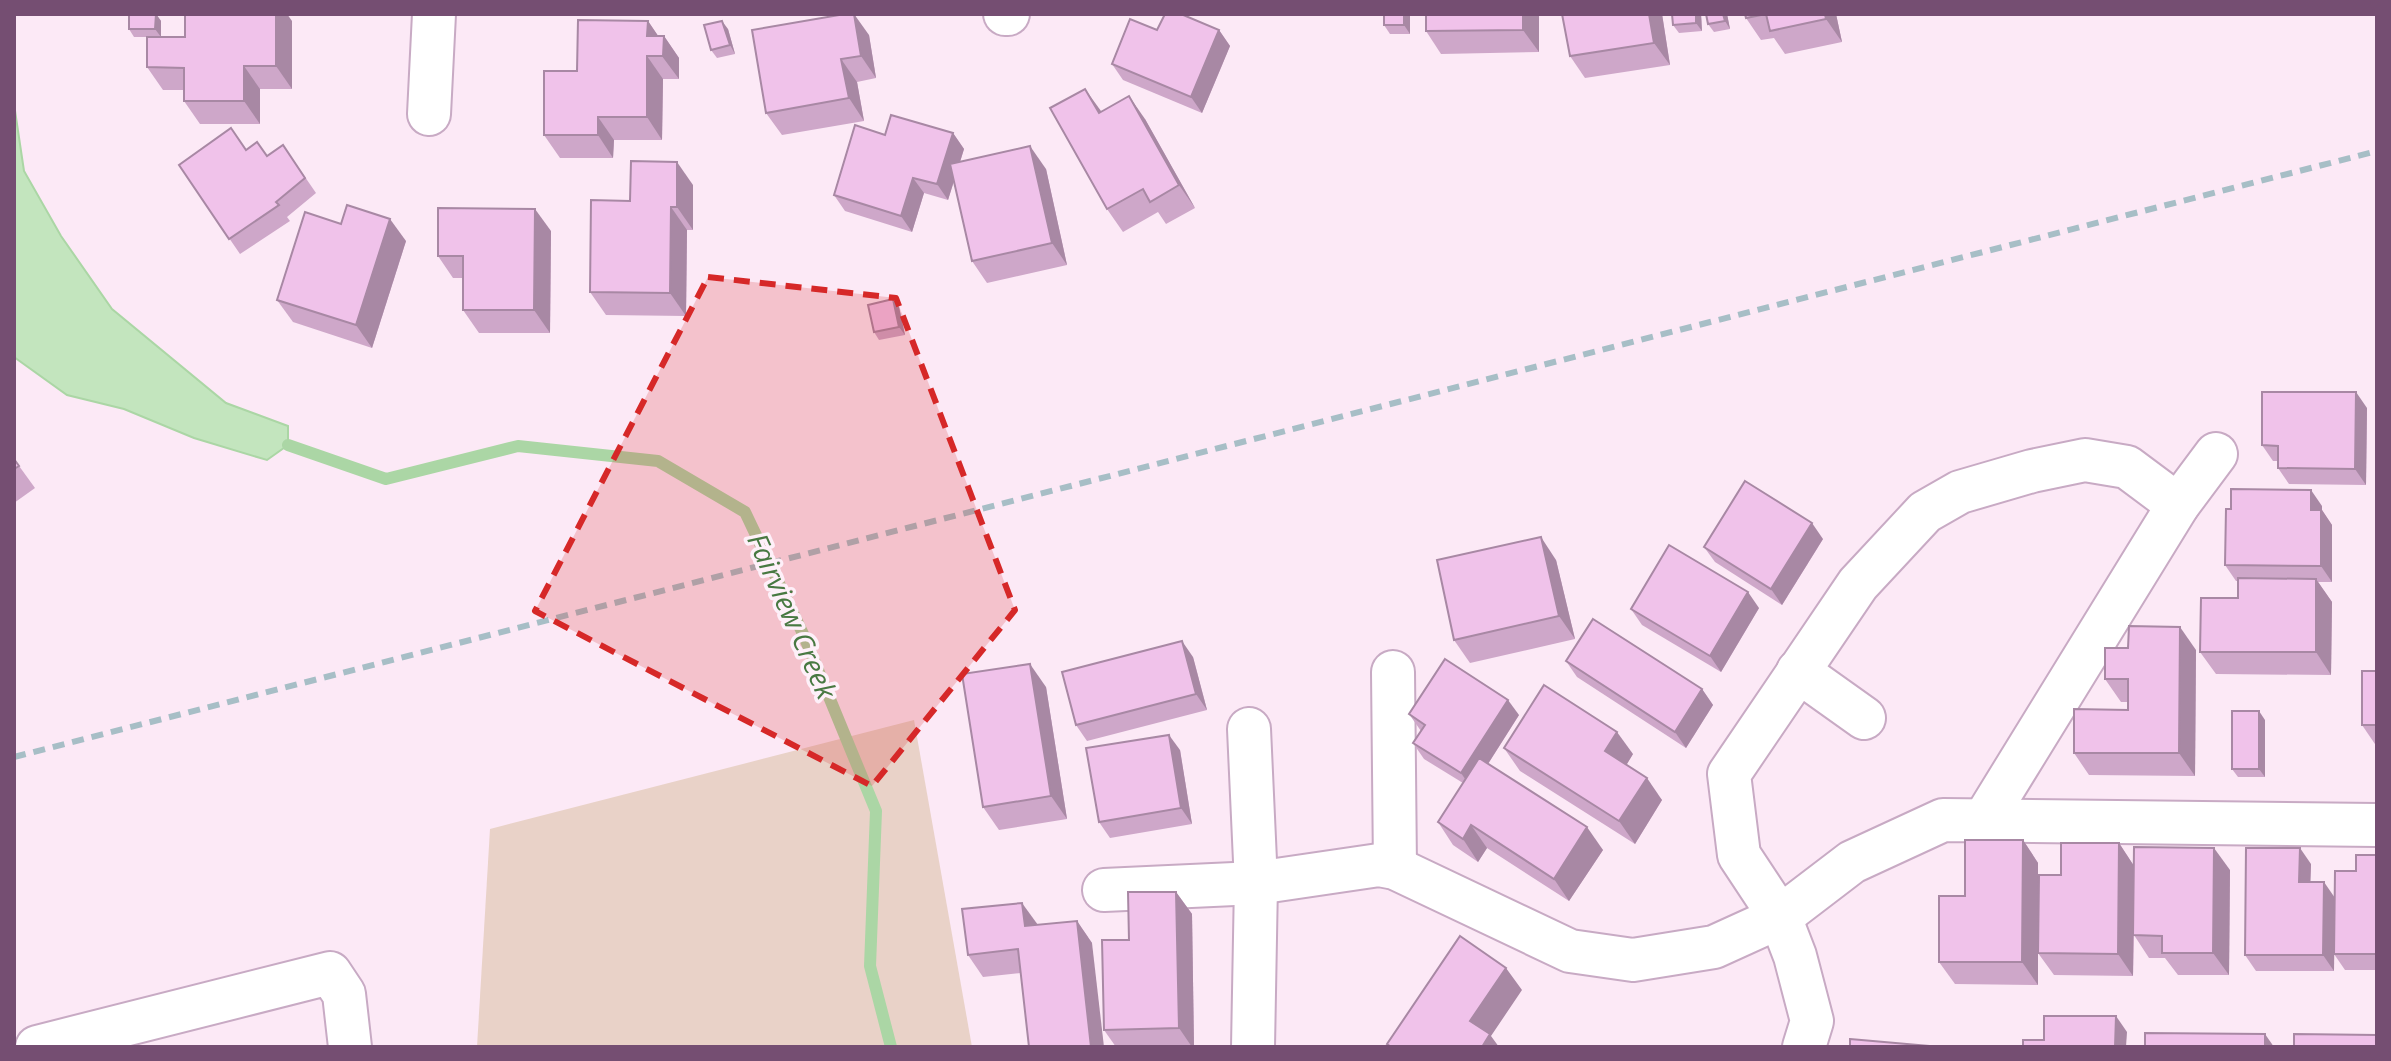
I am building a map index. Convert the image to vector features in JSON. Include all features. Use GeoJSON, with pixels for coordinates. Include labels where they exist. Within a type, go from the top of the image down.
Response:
{"type":"FeatureCollection","features":[{"type":"Feature","properties":{"kind":"street"},"geometry":{"type":"LineString","coordinates":[[429,114],[434,14]]}},
{"type":"Feature","properties":{"kind":"street"},"geometry":{"type":"LineString","coordinates":[[1984,820],[2178,505],[2216,454]]}},
{"type":"Feature","properties":{"kind":"street"},"geometry":{"type":"LineString","coordinates":[[1804,1047],[1812,1021],[1780,917],[1739,855],[1729,774],[1858,584],[1925,512],[1960,492],[2032,471],[2085,460],[2127,467],[2178,505]]}},
{"type":"Feature","properties":{"kind":"street"},"geometry":{"type":"LineString","coordinates":[[1798,671],[1864,718]]}},
{"type":"Feature","properties":{"kind":"street"},"geometry":{"type":"LineString","coordinates":[[1393,672],[1395,868]]}},
{"type":"Feature","properties":{"kind":"street"},"geometry":{"type":"LineString","coordinates":[[1249,729],[1256,883],[1253,1047]]}},
{"type":"Feature","properties":{"kind":"street"},"geometry":{"type":"LineString","coordinates":[[1104,890],[1256,883],[1379,865],[1395,868],[1570,951],[1633,960],[1714,947],[1780,917],[1852,862],[1943,820],[2377,825]]}},
{"type":"Feature","properties":{"kind":"street"},"geometry":{"type":"LineString","coordinates":[[37,1047],[330,973],[344,994],[350,1047]]}},
{"type":"Feature","properties":{"kind":"highlighted area"},"geometry":{"type":"Polygon","coordinates":[[[708,277],[896,298],[1015,610],[872,786],[535,611],[708,277]]]}},
{"type":"Feature","properties":{"kind":"shaded area"},"geometry":{"type":"Polygon","coordinates":[[[14,104],[24,171],[61,236],[112,309],[226,403],[288,426],[288,445],[267,460],[194,438],[124,409],[67,395],[14,357],[14,104]]]}},
{"type":"Feature","properties":{"kind":"shaded area"},"geometry":{"type":"Polygon","coordinates":[[[914,720],[972,1047],[477,1047],[490,829],[914,720]]]}},
{"type":"Feature","properties":{"kind":"building"},"geometry":{"type":"Polygon","coordinates":[[[129,14],[156,14],[155,29],[129,29],[129,14]]]}},
{"type":"Feature","properties":{"kind":"building"},"geometry":{"type":"Polygon","coordinates":[[[185,14],[276,14],[276,66],[244,66],[244,101],[184,101],[184,68],[147,67],[147,37],[185,37],[185,14]]]}},
{"type":"Feature","properties":{"kind":"building"},"geometry":{"type":"Polygon","coordinates":[[[854,14],[861,56],[841,59],[849,98],[766,113],[752,30],[854,14]]]}},
{"type":"Feature","properties":{"kind":"building"},"geometry":{"type":"Polygon","coordinates":[[[1165,14],[1181,14],[1219,30],[1191,97],[1112,64],[1130,19],[1157,30],[1165,14]]]}},
{"type":"Feature","properties":{"kind":"building"},"geometry":{"type":"Polygon","coordinates":[[[1384,14],[1404,14],[1404,25],[1384,25],[1384,14]]]}},
{"type":"Feature","properties":{"kind":"building"},"geometry":{"type":"Polygon","coordinates":[[[1426,14],[1523,14],[1523,30],[1426,31],[1426,14]]]}},
{"type":"Feature","properties":{"kind":"building"},"geometry":{"type":"Polygon","coordinates":[[[1562,14],[1649,14],[1654,43],[1570,56],[1562,14]]]}},
{"type":"Feature","properties":{"kind":"building"},"geometry":{"type":"Polygon","coordinates":[[[1672,14],[1696,14],[1696,23],[1673,25],[1672,14]]]}},
{"type":"Feature","properties":{"kind":"building"},"geometry":{"type":"Polygon","coordinates":[[[1706,14],[1723,14],[1725,21],[1708,24],[1706,14]]]}},
{"type":"Feature","properties":{"kind":"building"},"geometry":{"type":"Polygon","coordinates":[[[1745,14],[1766,14],[1746,18],[1745,14]]]}},
{"type":"Feature","properties":{"kind":"building"},"geometry":{"type":"Polygon","coordinates":[[[1766,14],[1825,14],[1826,19],[1770,31],[1766,14]]]}},
{"type":"Feature","properties":{"kind":"building"},"geometry":{"type":"Polygon","coordinates":[[[578,20],[648,21],[647,36],[664,36],[663,56],[647,56],[647,117],[598,117],[598,135],[544,135],[544,71],[577,71],[578,20]]]}},
{"type":"Feature","properties":{"kind":"building"},"geometry":{"type":"Polygon","coordinates":[[[722,21],[730,45],[711,50],[704,25],[722,21]]]}},
{"type":"Feature","properties":{"kind":"building"},"geometry":{"type":"Polygon","coordinates":[[[1085,89],[1099,113],[1129,96],[1179,185],[1150,202],[1143,189],[1107,209],[1050,108],[1085,89]]]}},
{"type":"Feature","properties":{"kind":"building"},"geometry":{"type":"Polygon","coordinates":[[[891,115],[953,133],[937,184],[913,178],[901,216],[834,195],[855,125],[885,135],[891,115]]]}},
{"type":"Feature","properties":{"kind":"building"},"geometry":{"type":"Polygon","coordinates":[[[231,128],[246,150],[257,142],[267,156],[283,145],[305,178],[276,202],[279,205],[229,239],[179,165],[231,128]]]}},
{"type":"Feature","properties":{"kind":"building"},"geometry":{"type":"Polygon","coordinates":[[[1030,146],[1052,243],[972,261],[950,164],[1030,146]]]}},
{"type":"Feature","properties":{"kind":"building"},"geometry":{"type":"Polygon","coordinates":[[[631,161],[677,162],[677,207],[671,207],[670,293],[590,292],[591,200],[630,201],[631,161]]]}},
{"type":"Feature","properties":{"kind":"building"},"geometry":{"type":"Polygon","coordinates":[[[347,205],[390,219],[356,325],[277,300],[305,212],[341,224],[347,205]]]}},
{"type":"Feature","properties":{"kind":"building"},"geometry":{"type":"Polygon","coordinates":[[[438,208],[535,209],[534,310],[463,310],[463,256],[438,256],[438,208]]]}},
{"type":"Feature","properties":{"kind":"building"},"geometry":{"type":"Polygon","coordinates":[[[893,299],[899,327],[874,332],[868,305],[893,299]]]}},
{"type":"Feature","properties":{"kind":"building"},"geometry":{"type":"Polygon","coordinates":[[[2262,392],[2356,392],[2355,469],[2278,468],[2278,446],[2262,445],[2262,392]]]}},
{"type":"Feature","properties":{"kind":"building"},"geometry":{"type":"Polygon","coordinates":[[[1745,481],[1812,523],[1771,589],[1704,547],[1745,481]]]}},
{"type":"Feature","properties":{"kind":"building"},"geometry":{"type":"Polygon","coordinates":[[[2231,489],[2311,490],[2311,510],[2321,510],[2321,566],[2225,565],[2226,509],[2231,509],[2231,489]]]}},
{"type":"Feature","properties":{"kind":"building"},"geometry":{"type":"Polygon","coordinates":[[[1541,537],[1559,616],[1454,640],[1437,560],[1541,537]]]}},
{"type":"Feature","properties":{"kind":"building"},"geometry":{"type":"Polygon","coordinates":[[[1669,545],[1748,592],[1710,656],[1631,609],[1669,545]]]}},
{"type":"Feature","properties":{"kind":"building"},"geometry":{"type":"Polygon","coordinates":[[[2238,578],[2316,579],[2316,652],[2200,652],[2201,598],[2238,598],[2238,578]]]}},
{"type":"Feature","properties":{"kind":"building"},"geometry":{"type":"Polygon","coordinates":[[[1593,619],[1702,689],[1675,732],[1566,661],[1593,619]]]}},
{"type":"Feature","properties":{"kind":"building"},"geometry":{"type":"Polygon","coordinates":[[[2129,626],[2180,627],[2179,753],[2074,753],[2074,709],[2128,710],[2128,679],[2105,679],[2105,648],[2128,648],[2129,626]]]}},
{"type":"Feature","properties":{"kind":"building"},"geometry":{"type":"Polygon","coordinates":[[[1182,641],[1196,694],[1076,725],[1062,672],[1182,641]]]}},
{"type":"Feature","properties":{"kind":"building"},"geometry":{"type":"Polygon","coordinates":[[[1445,659],[1508,700],[1461,773],[1413,743],[1425,725],[1409,714],[1445,659]]]}},
{"type":"Feature","properties":{"kind":"building"},"geometry":{"type":"Polygon","coordinates":[[[1030,664],[1051,796],[983,807],[962,674],[1030,664]]]}},
{"type":"Feature","properties":{"kind":"building"},"geometry":{"type":"Polygon","coordinates":[[[2362,671],[2377,671],[2377,725],[2362,725],[2362,671]]]}},
{"type":"Feature","properties":{"kind":"building"},"geometry":{"type":"Polygon","coordinates":[[[1544,685],[1617,732],[1605,751],[1647,778],[1619,821],[1504,748],[1544,685]]]}},
{"type":"Feature","properties":{"kind":"building"},"geometry":{"type":"Polygon","coordinates":[[[2232,711],[2259,711],[2259,769],[2232,769],[2232,711]]]}},
{"type":"Feature","properties":{"kind":"building"},"geometry":{"type":"Polygon","coordinates":[[[1169,735],[1181,808],[1099,822],[1086,748],[1169,735]]]}},
{"type":"Feature","properties":{"kind":"building"},"geometry":{"type":"Polygon","coordinates":[[[1479,758],[1587,827],[1554,879],[1471,825],[1463,839],[1438,822],[1479,758]]]}},
{"type":"Feature","properties":{"kind":"building"},"geometry":{"type":"Polygon","coordinates":[[[1965,840],[2023,840],[2022,962],[1939,962],[1939,896],[1965,896],[1965,840]]]}},
{"type":"Feature","properties":{"kind":"building"},"geometry":{"type":"Polygon","coordinates":[[[2061,843],[2119,843],[2118,954],[2038,953],[2039,875],[2061,875],[2061,843]]]}},
{"type":"Feature","properties":{"kind":"building"},"geometry":{"type":"Polygon","coordinates":[[[2134,847],[2214,848],[2213,953],[2162,953],[2162,936],[2133,935],[2134,847]]]}},
{"type":"Feature","properties":{"kind":"building"},"geometry":{"type":"Polygon","coordinates":[[[2246,848],[2300,848],[2299,882],[2324,882],[2323,955],[2245,955],[2246,848]]]}},
{"type":"Feature","properties":{"kind":"building"},"geometry":{"type":"Polygon","coordinates":[[[2356,855],[2377,855],[2377,954],[2334,954],[2335,871],[2356,871],[2356,855]]]}},
{"type":"Feature","properties":{"kind":"building"},"geometry":{"type":"Polygon","coordinates":[[[1128,892],[1176,892],[1179,1028],[1104,1030],[1102,940],[1129,940],[1128,892]]]}},
{"type":"Feature","properties":{"kind":"building"},"geometry":{"type":"Polygon","coordinates":[[[1022,903],[1025,926],[1077,921],[1091,1047],[1029,1047],[1018,949],[968,955],[962,909],[1022,903]]]}},
{"type":"Feature","properties":{"kind":"building"},"geometry":{"type":"Polygon","coordinates":[[[1460,936],[1506,968],[1470,1021],[1490,1034],[1482,1047],[1391,1047],[1387,1044],[1460,936]]]}},
{"type":"Feature","properties":{"kind":"building"},"geometry":{"type":"Polygon","coordinates":[[[2044,1016],[2116,1016],[2115,1047],[2023,1047],[2023,1040],[2044,1040],[2044,1016]]]}},
{"type":"Feature","properties":{"kind":"building"},"geometry":{"type":"Polygon","coordinates":[[[2145,1033],[2265,1034],[2265,1047],[2145,1047],[2145,1033]]]}},
{"type":"Feature","properties":{"kind":"building"},"geometry":{"type":"Polygon","coordinates":[[[2294,1034],[2377,1035],[2377,1047],[2294,1047],[2294,1034]]]}},
{"type":"Feature","properties":{"kind":"building"},"geometry":{"type":"Polygon","coordinates":[[[1850,1039],[1941,1047],[1850,1047],[1850,1039]]]}},
{"type":"Feature","properties":{"kind":"waterway","name":"Fairview Creek"},"geometry":{"type":"LineString","coordinates":[[288,445],[386,479],[518,446],[658,461],[745,512],[804,636],[876,811],[870,966],[891,1047]]}},
{"type":"Feature","properties":{"kind":"railway"},"geometry":{"type":"LineString","coordinates":[[14,757],[2377,151]]}}]}
